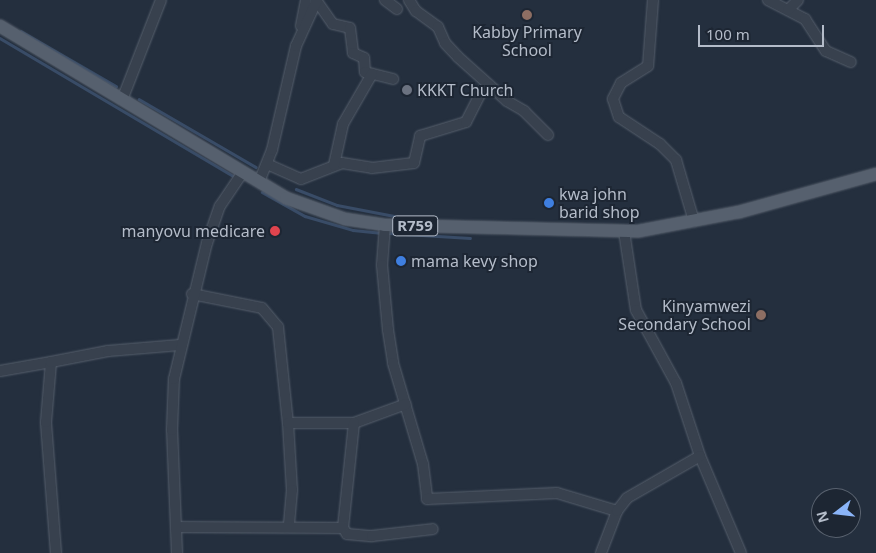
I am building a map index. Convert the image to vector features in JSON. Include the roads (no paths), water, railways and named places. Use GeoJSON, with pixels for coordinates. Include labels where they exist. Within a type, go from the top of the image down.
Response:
{"type":"FeatureCollection","features":[{"type":"Feature","properties":{"kind":"main road","name":"R759"},"geometry":{"type":"LineString","coordinates":[[0,26],[259,182],[314,210],[385,225],[624,231],[694,221],[876,174]]}},
{"type":"Feature","properties":{"kind":"street"},"geometry":{"type":"LineString","coordinates":[[122,100],[162,0]]}},
{"type":"Feature","properties":{"kind":"street"},"geometry":{"type":"LineString","coordinates":[[385,0],[397,9]]}},
{"type":"Feature","properties":{"kind":"street"},"geometry":{"type":"LineString","coordinates":[[409,0],[416,11],[438,27],[451,49],[489,84],[524,111],[548,135]]}},
{"type":"Feature","properties":{"kind":"street"},"geometry":{"type":"LineString","coordinates":[[653,0],[648,66],[621,83],[613,99],[620,117],[660,144],[676,160],[694,221]]}},
{"type":"Feature","properties":{"kind":"street"},"geometry":{"type":"LineString","coordinates":[[768,0],[810,23],[829,54],[851,62]]}},
{"type":"Feature","properties":{"kind":"street"},"geometry":{"type":"LineString","coordinates":[[788,10],[798,0]]}},
{"type":"Feature","properties":{"kind":"street"},"geometry":{"type":"LineString","coordinates":[[259,182],[267,164],[296,46],[314,1],[333,24],[350,28],[353,53],[364,58],[363,69],[372,74],[392,79]]}},
{"type":"Feature","properties":{"kind":"street"},"geometry":{"type":"LineString","coordinates":[[334,165],[343,124],[372,74]]}},
{"type":"Feature","properties":{"kind":"street"},"geometry":{"type":"LineString","coordinates":[[267,164],[301,179],[334,165],[372,168],[414,163],[420,136],[466,122],[472,116],[481,93],[489,84]]}},
{"type":"Feature","properties":{"kind":"street"},"geometry":{"type":"LineString","coordinates":[[177,553],[172,430],[174,379],[192,294],[220,206],[243,172]]}},
{"type":"Feature","properties":{"kind":"street"},"geometry":{"type":"LineString","coordinates":[[385,225],[382,265],[388,330],[423,464],[428,499],[557,493],[617,510]]}},
{"type":"Feature","properties":{"kind":"street"},"geometry":{"type":"LineString","coordinates":[[624,231],[636,310],[676,383],[700,456],[741,553]]}},
{"type":"Feature","properties":{"kind":"street"},"geometry":{"type":"LineString","coordinates":[[192,294],[262,308],[273,319],[282,345],[292,490],[290,526]]}},
{"type":"Feature","properties":{"kind":"street"},"geometry":{"type":"LineString","coordinates":[[0,371],[108,351],[180,345]]}},
{"type":"Feature","properties":{"kind":"street"},"geometry":{"type":"LineString","coordinates":[[51,362],[46,422],[56,553]]}},
{"type":"Feature","properties":{"kind":"street"},"geometry":{"type":"LineString","coordinates":[[288,423],[354,423],[406,404]]}},
{"type":"Feature","properties":{"kind":"street"},"geometry":{"type":"LineString","coordinates":[[343,528],[354,423]]}},
{"type":"Feature","properties":{"kind":"street"},"geometry":{"type":"LineString","coordinates":[[601,553],[617,510],[627,498],[700,456]]}},
{"type":"Feature","properties":{"kind":"street"},"geometry":{"type":"LineString","coordinates":[[176,527],[290,526],[343,528],[352,535],[372,536],[433,529]]}},
{"type":"Feature","properties":{"kind":"waterway"},"geometry":{"type":"LineString","coordinates":[[21,31],[116,86]]}},
{"type":"Feature","properties":{"kind":"waterway"},"geometry":{"type":"LineString","coordinates":[[0,38],[235,177]]}},
{"type":"Feature","properties":{"kind":"waterway"},"geometry":{"type":"LineString","coordinates":[[139,99],[256,167]]}},
{"type":"Feature","properties":{"kind":"waterway"},"geometry":{"type":"LineString","coordinates":[[296,189],[337,205],[394,216]]}},
{"type":"Feature","properties":{"kind":"waterway"},"geometry":{"type":"LineString","coordinates":[[262,192],[305,216],[353,230],[382,233]]}},
{"type":"Feature","properties":{"kind":"waterway"},"geometry":{"type":"LineString","coordinates":[[389,233],[470,238]]}},
{"type":"Feature","properties":{"kind":"place","name":"Kabby Primary School"},"geometry":{"type":"Point","coordinates":[527,15]}},
{"type":"Feature","properties":{"kind":"place","name":"KKKT Church"},"geometry":{"type":"Point","coordinates":[407,90]}},
{"type":"Feature","properties":{"kind":"place","name":"kwa john barid shop"},"geometry":{"type":"Point","coordinates":[549,203]}},
{"type":"Feature","properties":{"kind":"place","name":"manyovu medicare"},"geometry":{"type":"Point","coordinates":[275,231]}},
{"type":"Feature","properties":{"kind":"place","name":"mama kevy shop"},"geometry":{"type":"Point","coordinates":[401,261]}},
{"type":"Feature","properties":{"kind":"place","name":"Kinyamwezi Secondary School"},"geometry":{"type":"Point","coordinates":[761,315]}}]}
